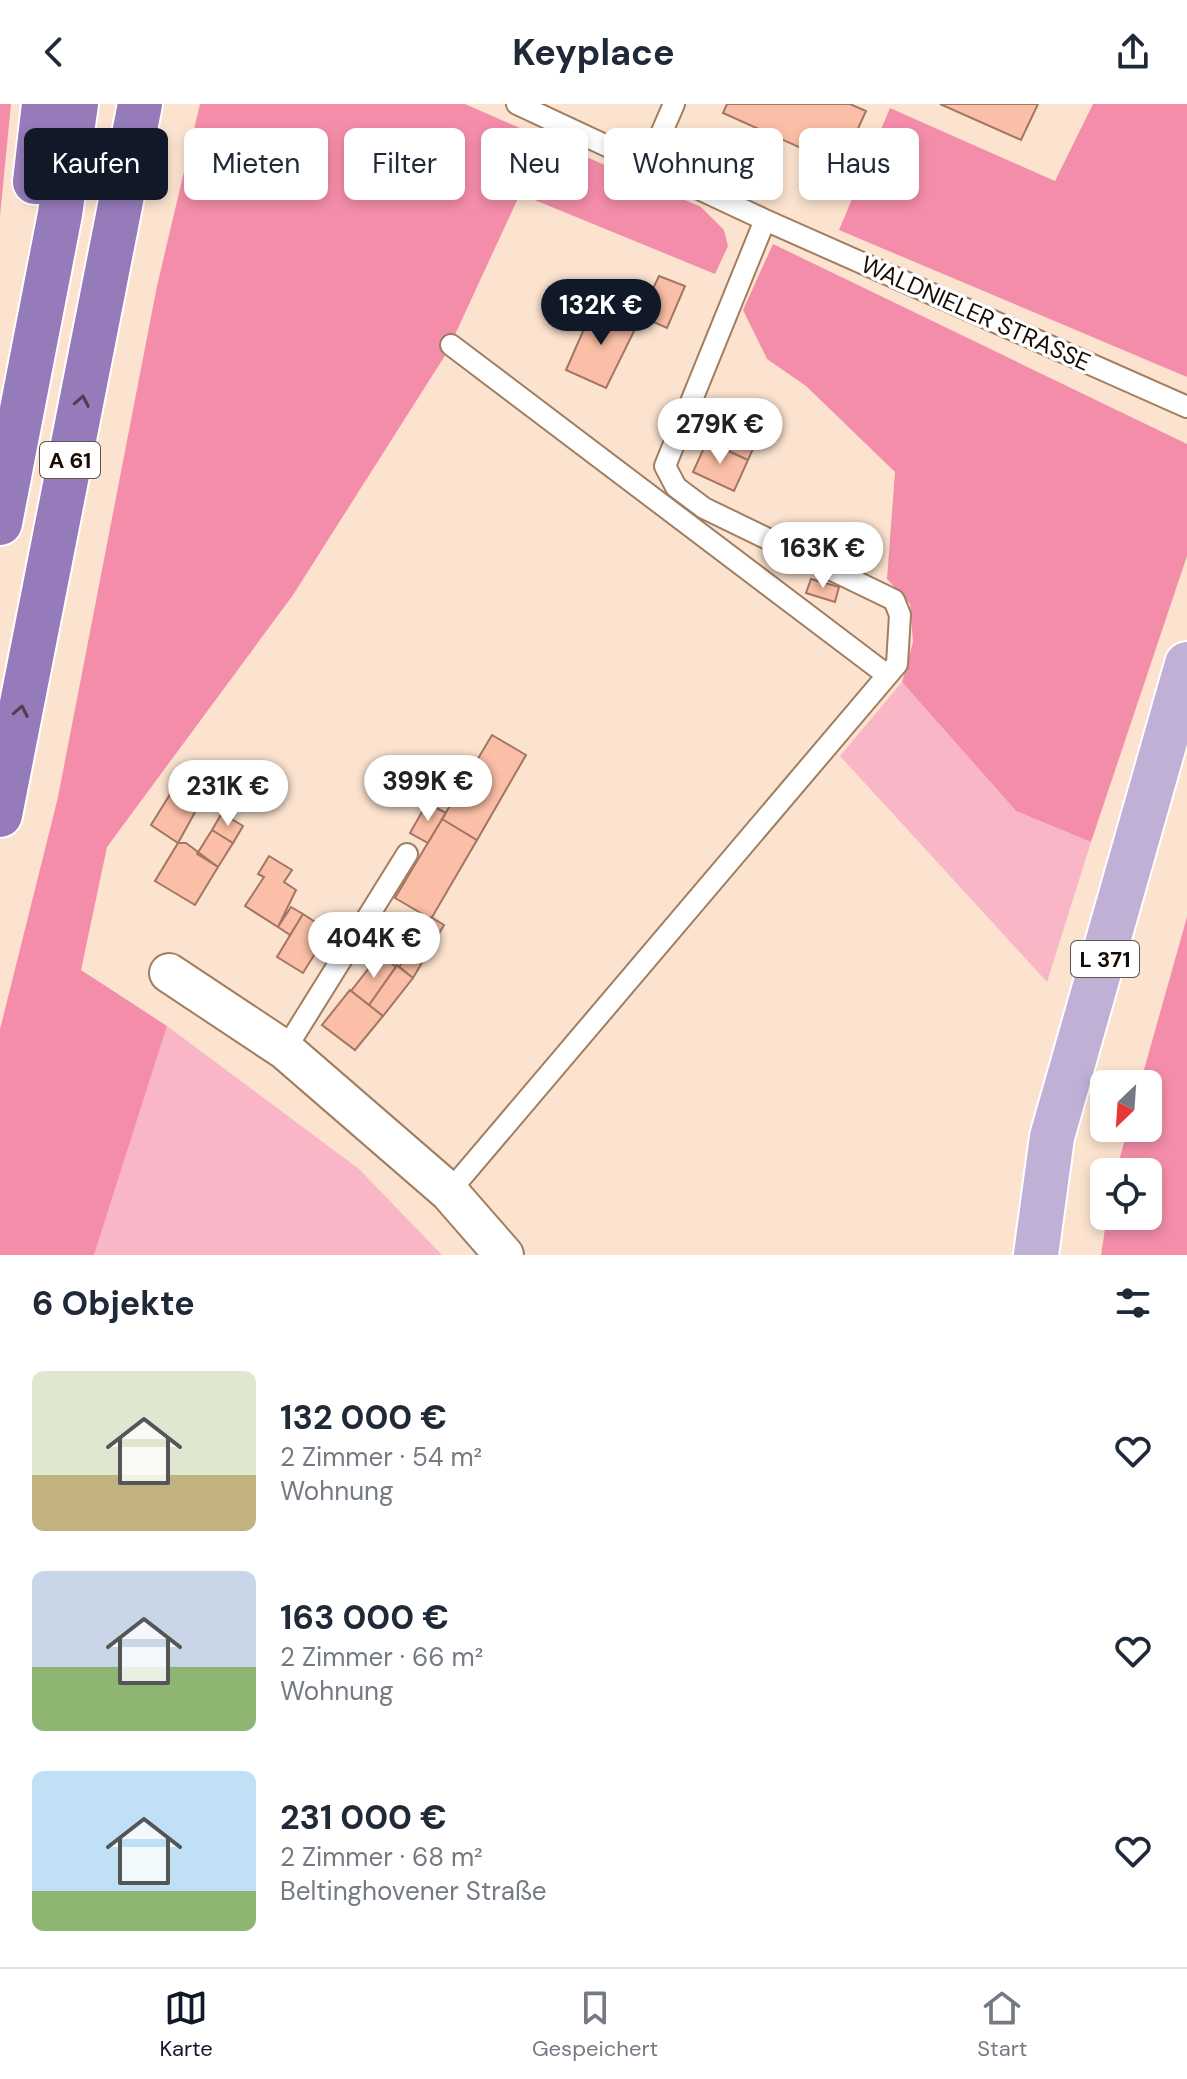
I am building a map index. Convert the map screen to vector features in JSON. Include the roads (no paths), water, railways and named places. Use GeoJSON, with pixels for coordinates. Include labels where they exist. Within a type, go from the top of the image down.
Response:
{"type":"FeatureCollection","features":[{"type":"Feature","properties":{"kind":"highway"},"geometry":{"type":"LineString","coordinates":[[32,365],[32,218],[44,104]]}},
{"type":"Feature","properties":{"kind":"highway","name":"A 61"},"geometry":{"type":"LineString","coordinates":[[0,523],[60,214],[76,104]]}},
{"type":"Feature","properties":{"kind":"highway","name":"A 61"},"geometry":{"type":"LineString","coordinates":[[0,815],[140,104]]}},
{"type":"Feature","properties":{"kind":"main road","name":"L 371"},"geometry":{"type":"LineString","coordinates":[[1036,1255],[1052,1137],[1187,664]]}},
{"type":"Feature","properties":{"kind":"street"},"geometry":{"type":"LineString","coordinates":[[169,973],[285,1050],[449,1192],[504,1255]]}},
{"type":"Feature","properties":{"kind":"lane","name":"WALDNIELER STRASSE"},"geometry":{"type":"LineString","coordinates":[[517,104],[604,144]]}},
{"type":"Feature","properties":{"kind":"lane"},"geometry":{"type":"LineString","coordinates":[[664,128],[674,104]]}},
{"type":"Feature","properties":{"kind":"lane","name":"WALDNIELER STRASSE"},"geometry":{"type":"LineString","coordinates":[[721,200],[1187,407]]}},
{"type":"Feature","properties":{"kind":"lane"},"geometry":{"type":"LineString","coordinates":[[449,1192],[897,664],[900,615],[894,600],[704,508],[676,487],[665,466],[765,220]]}},
{"type":"Feature","properties":{"kind":"lane"},"geometry":{"type":"LineString","coordinates":[[451,345],[887,675]]}},
{"type":"Feature","properties":{"kind":"lane"},"geometry":{"type":"LineString","coordinates":[[285,1050],[407,854]]}}]}
